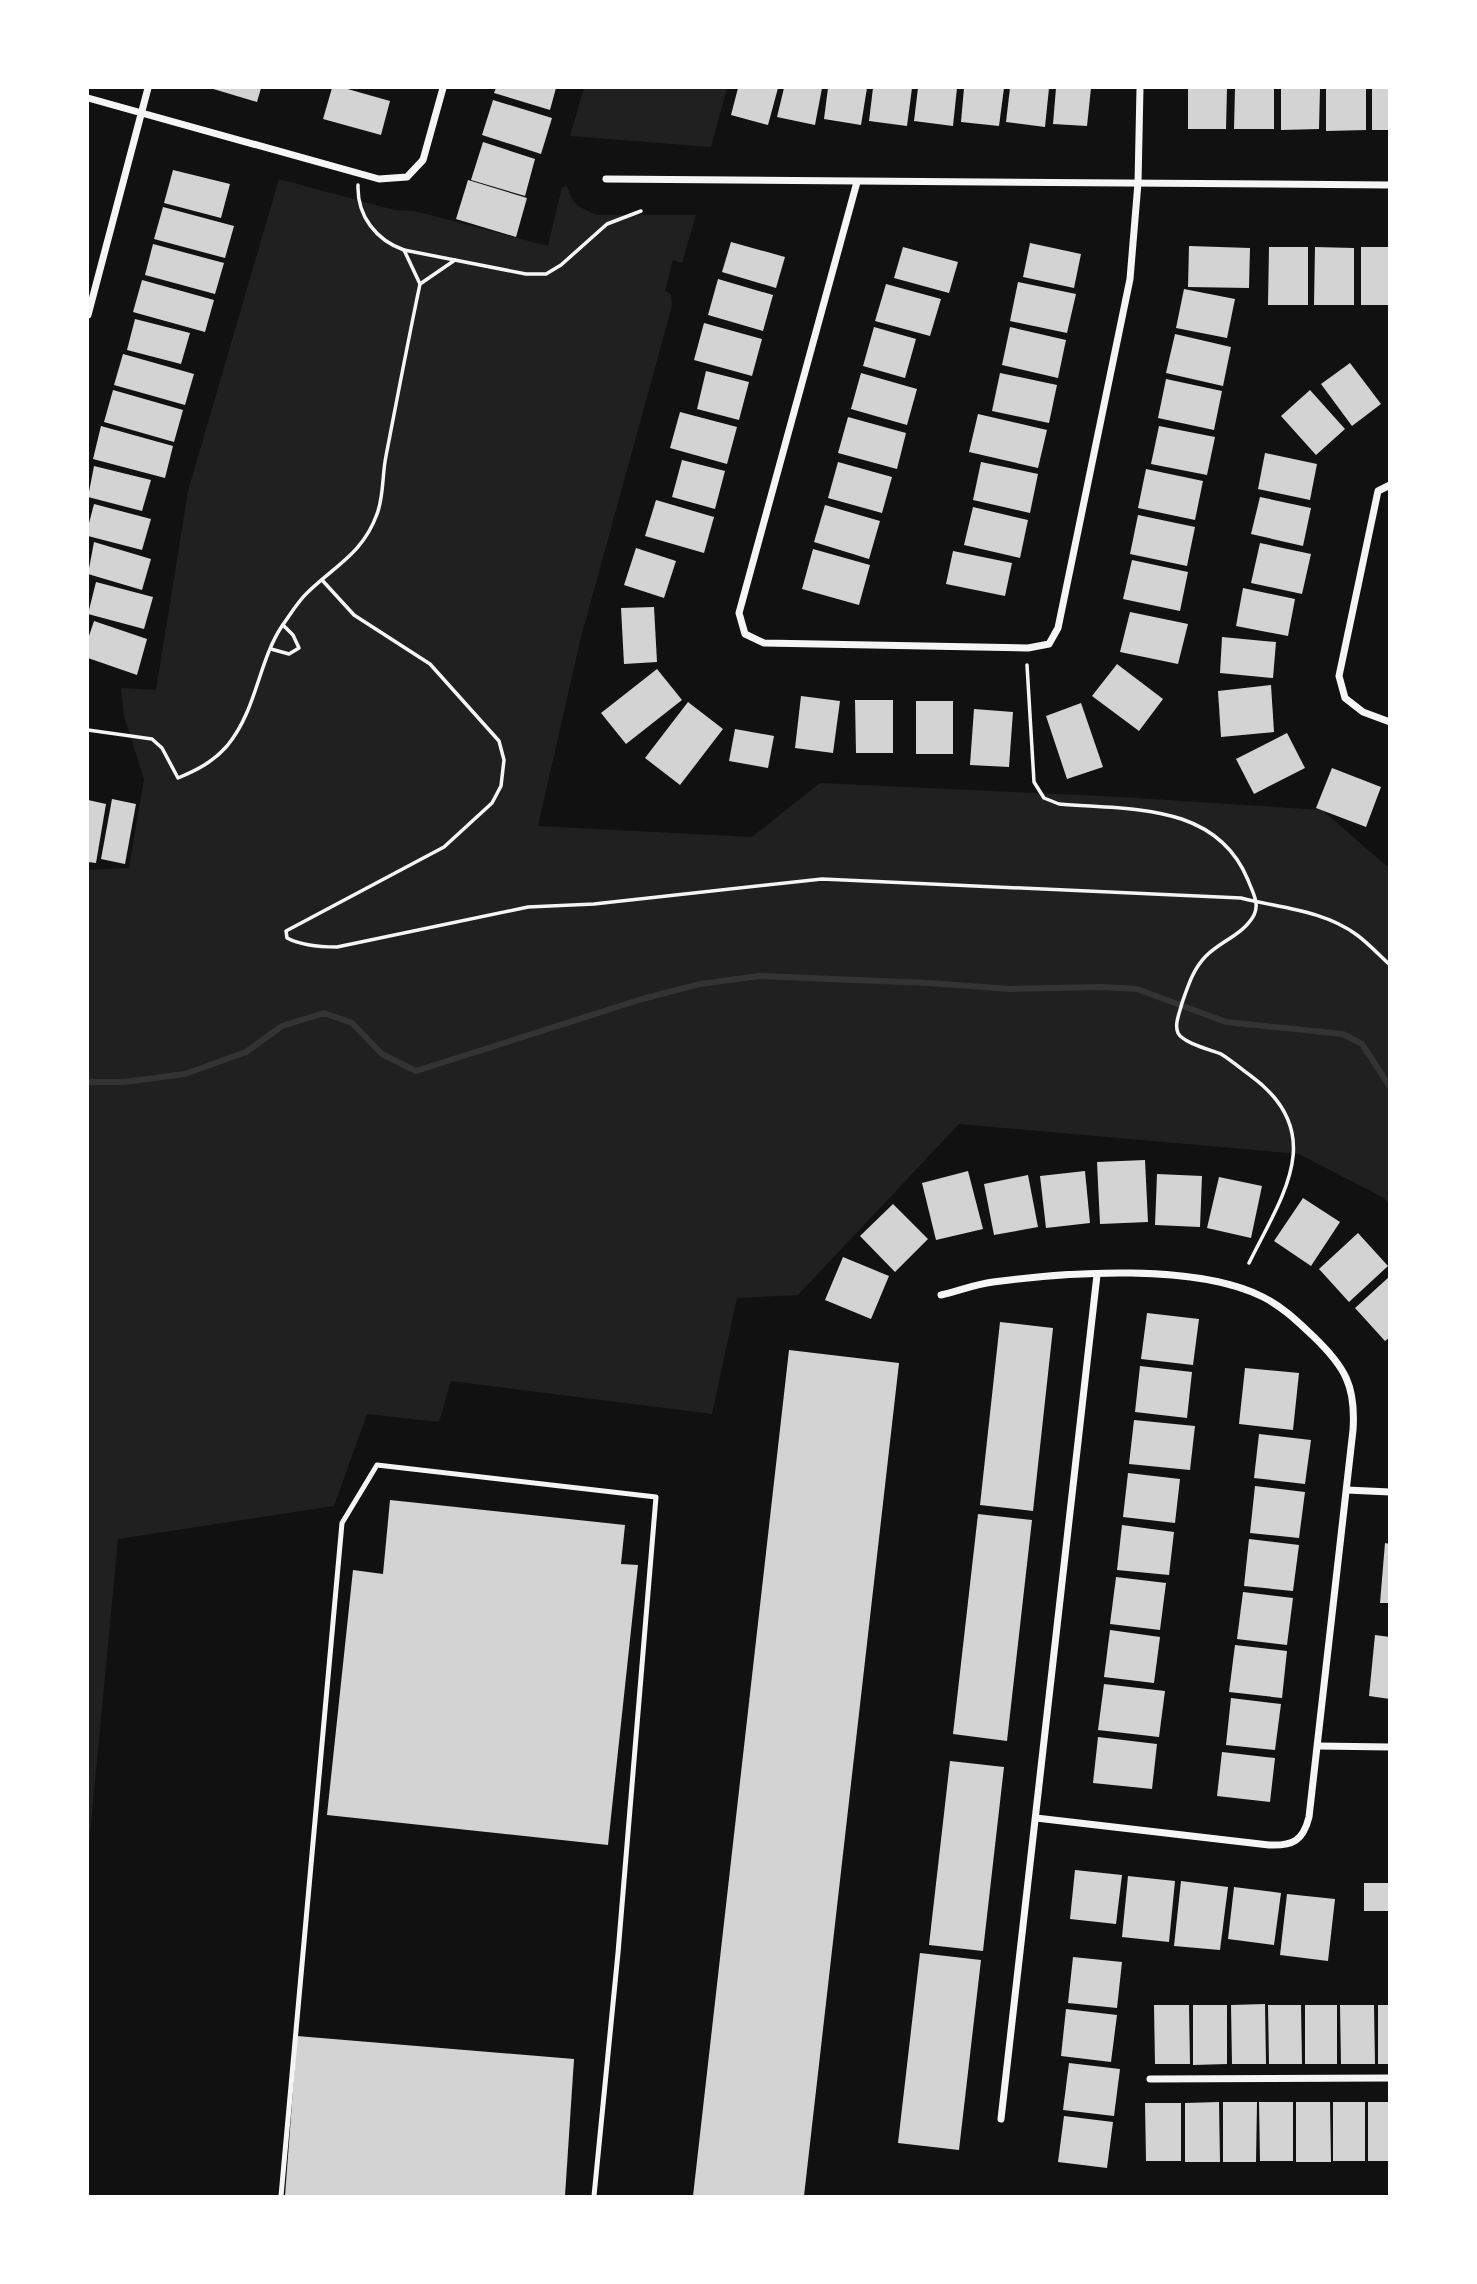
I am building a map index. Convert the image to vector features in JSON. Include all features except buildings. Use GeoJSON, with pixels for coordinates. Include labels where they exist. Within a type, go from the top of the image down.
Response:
{"type":"FeatureCollection","features":[{"type":"Feature","properties":{"kind":"street"},"geometry":{"type":"LineString","coordinates":[[88,315],[148,88]]}},
{"type":"Feature","properties":{"kind":"street"},"geometry":{"type":"LineString","coordinates":[[88,99],[379,179],[407,177],[423,160],[443,88]]}},
{"type":"Feature","properties":{"kind":"street"},"geometry":{"type":"LineString","coordinates":[[856,182],[739,613],[745,634],[764,643],[1028,649],[1049,644],[1058,628],[1130,279],[1138,183],[1140,88]]}},
{"type":"Feature","properties":{"kind":"street"},"geometry":{"type":"LineString","coordinates":[[606,179],[1390,186]]}},
{"type":"Feature","properties":{"kind":"street"},"geometry":{"type":"LineString","coordinates":[[1390,485],[1378,491],[1339,676],[1345,698],[1363,712],[1390,722]]}},
{"type":"Feature","properties":{"kind":"street"},"geometry":{"type":"LineString","coordinates":[[942,1295],[991,1282],[1097,1275],[1151,1274],[1217,1282],[1256,1294],[1287,1311],[1334,1358],[1347,1375],[1352,1390],[1353,1430],[1318,1746],[1307,1828],[1301,1838],[1289,1844],[1269,1845],[1036,1818]]}},
{"type":"Feature","properties":{"kind":"street"},"geometry":{"type":"LineString","coordinates":[[1001,2119],[1097,1275]]}},
{"type":"Feature","properties":{"kind":"street"},"geometry":{"type":"LineString","coordinates":[[1347,1490],[1390,1492]]}},
{"type":"Feature","properties":{"kind":"street"},"geometry":{"type":"LineString","coordinates":[[1318,1746],[1390,1747]]}},
{"type":"Feature","properties":{"kind":"street"},"geometry":{"type":"LineString","coordinates":[[1150,2079],[1390,2078]]}},
{"type":"Feature","properties":{"kind":"lane"},"geometry":{"type":"LineString","coordinates":[[281,2196],[342,1523],[377,1465],[656,1497],[618,1953],[594,2196]]}},
{"type":"Feature","properties":{"kind":"path"},"geometry":{"type":"LineString","coordinates":[[359,173],[358,198],[367,224],[391,246],[526,274],[546,274],[561,265],[607,224],[641,211]]}},
{"type":"Feature","properties":{"kind":"path"},"geometry":{"type":"LineString","coordinates":[[88,730],[152,739],[162,748],[178,778],[205,766],[226,746],[243,722],[283,625],[306,593],[348,559],[363,543],[378,512],[384,463],[420,284],[404,250]]}},
{"type":"Feature","properties":{"kind":"path"},"geometry":{"type":"LineString","coordinates":[[420,284],[455,260]]}},
{"type":"Feature","properties":{"kind":"path"},"geometry":{"type":"LineString","coordinates":[[322,580],[354,615],[430,664],[499,741],[504,760],[501,786],[492,803],[444,847],[286,931],[287,938],[293,942],[337,947],[528,907],[594,904],[822,879],[1241,898],[1326,918],[1356,934],[1390,965]]}},
{"type":"Feature","properties":{"kind":"path"},"geometry":{"type":"LineString","coordinates":[[271,649],[289,654],[299,648],[293,635],[283,625]]}},
{"type":"Feature","properties":{"kind":"path"},"geometry":{"type":"LineString","coordinates":[[1027,665],[1034,782],[1044,798],[1059,804],[1160,813],[1207,829],[1224,842],[1240,861],[1256,902],[1256,911],[1249,924],[1206,955],[1198,965],[1177,1019],[1178,1033],[1183,1038],[1223,1055],[1263,1084],[1283,1107],[1289,1119],[1294,1152],[1291,1174],[1249,1263]]}},
{"type":"Feature","properties":{"kind":"shaded area"},"geometry":{"type":"Polygon","coordinates":[[[584,88],[727,88],[711,147],[570,136],[584,88]]]}},
{"type":"Feature","properties":{"kind":"shaded area"},"geometry":{"type":"Polygon","coordinates":[[[279,179],[394,210],[415,211],[548,246],[562,187],[567,186],[578,206],[596,215],[696,215],[682,263],[673,260],[665,291],[671,294],[672,306],[580,641],[538,826],[752,837],[820,783],[1121,797],[1322,810],[1389,868],[1389,1204],[1384,1198],[1299,1154],[959,1124],[798,1295],[737,1298],[712,1414],[451,1381],[439,1422],[367,1414],[334,1506],[118,1539],[88,1856],[88,870],[129,868],[144,779],[124,716],[121,688],[156,690],[188,491],[279,179]]]}},
{"type":"Feature","properties":{"kind":"waterway"},"geometry":{"type":"LineString","coordinates":[[88,1082],[124,1082],[185,1074],[246,1052],[282,1026],[324,1013],[352,1023],[382,1054],[416,1071],[642,999],[700,984],[759,976],[1010,989],[1137,989],[1226,1022],[1343,1034],[1362,1044],[1390,1087]]}}]}
